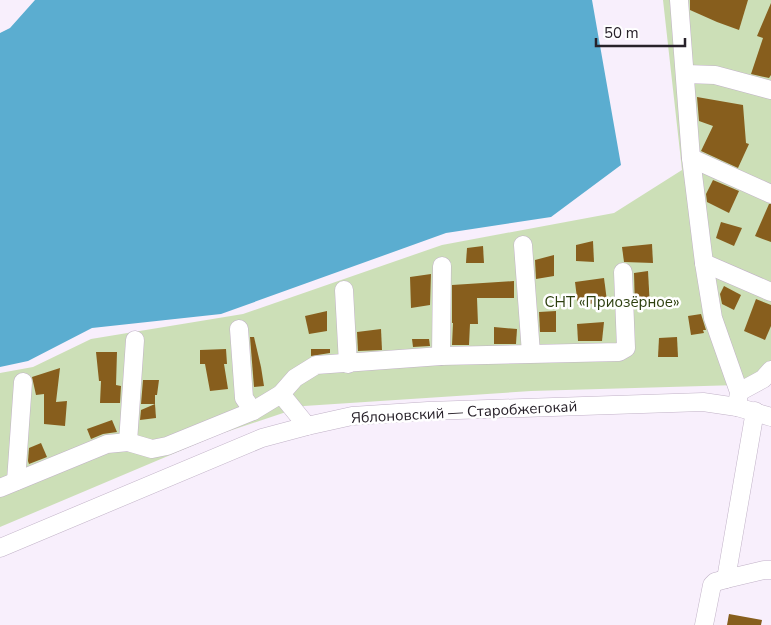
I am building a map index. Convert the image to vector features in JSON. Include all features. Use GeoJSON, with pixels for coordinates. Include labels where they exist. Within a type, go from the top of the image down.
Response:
{"type":"FeatureCollection","features":[{"type":"Feature","properties":{"kind":"street"},"geometry":{"type":"LineString","coordinates":[[679,0],[692,158],[704,263],[713,318],[738,399],[771,370]]}},
{"type":"Feature","properties":{"kind":"street"},"geometry":{"type":"LineString","coordinates":[[686,74],[715,75],[771,90]]}},
{"type":"Feature","properties":{"kind":"street"},"geometry":{"type":"LineString","coordinates":[[692,158],[771,194]]}},
{"type":"Feature","properties":{"kind":"street"},"geometry":{"type":"LineString","coordinates":[[523,245],[531,353]]}},
{"type":"Feature","properties":{"kind":"street"},"geometry":{"type":"LineString","coordinates":[[704,263],[771,292]]}},
{"type":"Feature","properties":{"kind":"street"},"geometry":{"type":"LineString","coordinates":[[441,356],[442,266]]}},
{"type":"Feature","properties":{"kind":"street"},"geometry":{"type":"LineString","coordinates":[[8,484],[107,444],[128,442],[152,449],[167,446],[253,411],[281,394],[295,378],[316,365],[441,356],[619,352],[626,348],[623,272]]}},
{"type":"Feature","properties":{"kind":"street"},"geometry":{"type":"LineString","coordinates":[[344,290],[348,364]]}},
{"type":"Feature","properties":{"kind":"street"},"geometry":{"type":"LineString","coordinates":[[239,329],[244,398],[253,411]]}},
{"type":"Feature","properties":{"kind":"street"},"geometry":{"type":"LineString","coordinates":[[128,442],[135,340]]}},
{"type":"Feature","properties":{"kind":"street"},"geometry":{"type":"LineString","coordinates":[[8,484],[23,382]]}},
{"type":"Feature","properties":{"kind":"street"},"geometry":{"type":"LineString","coordinates":[[281,394],[307,426]]}},
{"type":"Feature","properties":{"kind":"street","name":"Яблоновский — Старобжегокай"},"geometry":{"type":"LineString","coordinates":[[0,548],[262,438],[352,416],[428,411],[703,402],[738,399],[763,414]]}},
{"type":"Feature","properties":{"kind":"street"},"geometry":{"type":"LineString","coordinates":[[726,578],[763,414]]}},
{"type":"Feature","properties":{"kind":"street"},"geometry":{"type":"LineString","coordinates":[[704,625],[712,585],[715,582],[726,578],[771,570]]}},
{"type":"Feature","properties":{"kind":"green space","name":"СНТ «Приозёрное»"},"geometry":{"type":"Polygon","coordinates":[[[663,0],[771,0],[771,384],[531,391],[304,406],[220,434],[0,527],[0,373],[33,367],[91,339],[243,314],[442,245],[614,213],[682,170],[663,0]]]}},
{"type":"Feature","properties":{"kind":"water"},"geometry":{"type":"Polygon","coordinates":[[[35,0],[592,0],[621,165],[551,217],[446,233],[221,314],[92,328],[28,361],[0,367],[0,33],[10,28],[35,0]]]}},
{"type":"Feature","properties":{"kind":"building"},"geometry":{"type":"Polygon","coordinates":[[[690,0],[748,0],[739,30],[690,10],[690,0]]]}},
{"type":"Feature","properties":{"kind":"building"},"geometry":{"type":"Polygon","coordinates":[[[771,3],[771,75],[769,78],[751,74],[763,38],[757,36],[771,3]]]}},
{"type":"Feature","properties":{"kind":"building"},"geometry":{"type":"Polygon","coordinates":[[[697,97],[743,105],[746,143],[749,144],[738,168],[701,151],[713,126],[699,121],[697,97]]]}},
{"type":"Feature","properties":{"kind":"building"},"geometry":{"type":"Polygon","coordinates":[[[713,180],[739,191],[729,213],[707,202],[706,194],[713,180]]]}},
{"type":"Feature","properties":{"kind":"building"},"geometry":{"type":"Polygon","coordinates":[[[769,204],[771,204],[771,242],[755,236],[769,204]]]}},
{"type":"Feature","properties":{"kind":"building"},"geometry":{"type":"Polygon","coordinates":[[[721,222],[742,228],[734,246],[716,238],[721,222]]]}},
{"type":"Feature","properties":{"kind":"building"},"geometry":{"type":"Polygon","coordinates":[[[593,241],[594,262],[576,261],[576,245],[593,241]]]}},
{"type":"Feature","properties":{"kind":"building"},"geometry":{"type":"Polygon","coordinates":[[[652,244],[653,263],[624,262],[622,247],[652,244]]]}},
{"type":"Feature","properties":{"kind":"building"},"geometry":{"type":"Polygon","coordinates":[[[483,246],[484,263],[466,263],[467,248],[483,246]]]}},
{"type":"Feature","properties":{"kind":"building"},"geometry":{"type":"Polygon","coordinates":[[[554,255],[554,276],[536,279],[535,260],[554,255]]]}},
{"type":"Feature","properties":{"kind":"building"},"geometry":{"type":"Polygon","coordinates":[[[648,271],[650,308],[635,308],[634,273],[648,271]]]}},
{"type":"Feature","properties":{"kind":"building"},"geometry":{"type":"Polygon","coordinates":[[[431,274],[430,305],[411,308],[410,277],[431,274]]]}},
{"type":"Feature","properties":{"kind":"building"},"geometry":{"type":"Polygon","coordinates":[[[604,278],[607,301],[578,306],[575,282],[604,278]]]}},
{"type":"Feature","properties":{"kind":"building"},"geometry":{"type":"Polygon","coordinates":[[[514,281],[514,298],[477,298],[478,324],[470,324],[469,345],[452,345],[452,285],[514,281]]]}},
{"type":"Feature","properties":{"kind":"building"},"geometry":{"type":"Polygon","coordinates":[[[724,286],[741,295],[734,310],[722,304],[720,294],[724,286]]]}},
{"type":"Feature","properties":{"kind":"building"},"geometry":{"type":"Polygon","coordinates":[[[756,299],[771,305],[771,326],[765,340],[744,331],[756,299]]]}},
{"type":"Feature","properties":{"kind":"building"},"geometry":{"type":"Polygon","coordinates":[[[327,311],[327,331],[309,334],[305,316],[327,311]]]}},
{"type":"Feature","properties":{"kind":"building"},"geometry":{"type":"Polygon","coordinates":[[[556,311],[556,332],[540,332],[539,312],[556,311]]]}},
{"type":"Feature","properties":{"kind":"building"},"geometry":{"type":"Polygon","coordinates":[[[701,314],[706,330],[703,330],[704,333],[691,335],[688,316],[701,314]]]}},
{"type":"Feature","properties":{"kind":"building"},"geometry":{"type":"Polygon","coordinates":[[[604,322],[602,341],[578,341],[577,324],[604,322]]]}},
{"type":"Feature","properties":{"kind":"building"},"geometry":{"type":"Polygon","coordinates":[[[494,327],[517,329],[516,344],[494,344],[494,327]]]}},
{"type":"Feature","properties":{"kind":"building"},"geometry":{"type":"Polygon","coordinates":[[[381,329],[382,350],[358,351],[357,332],[381,329]]]}},
{"type":"Feature","properties":{"kind":"building"},"geometry":{"type":"Polygon","coordinates":[[[250,337],[254,337],[264,386],[254,387],[250,337]]]}},
{"type":"Feature","properties":{"kind":"building"},"geometry":{"type":"Polygon","coordinates":[[[677,337],[678,357],[658,357],[659,338],[677,337]]]}},
{"type":"Feature","properties":{"kind":"building"},"geometry":{"type":"Polygon","coordinates":[[[412,339],[429,339],[430,346],[413,347],[412,339]]]}},
{"type":"Feature","properties":{"kind":"building"},"geometry":{"type":"Polygon","coordinates":[[[226,349],[227,364],[224,364],[228,389],[210,391],[205,364],[200,364],[200,350],[226,349]]]}},
{"type":"Feature","properties":{"kind":"building"},"geometry":{"type":"Polygon","coordinates":[[[311,349],[330,349],[330,353],[311,356],[311,349]]]}},
{"type":"Feature","properties":{"kind":"building"},"geometry":{"type":"Polygon","coordinates":[[[96,352],[117,352],[116,385],[121,386],[120,403],[100,403],[101,381],[99,381],[96,352]]]}},
{"type":"Feature","properties":{"kind":"building"},"geometry":{"type":"Polygon","coordinates":[[[60,368],[56,402],[67,401],[65,426],[44,424],[44,394],[36,395],[32,377],[60,368]]]}},
{"type":"Feature","properties":{"kind":"building"},"geometry":{"type":"Polygon","coordinates":[[[143,380],[159,380],[155,404],[141,404],[143,380]]]}},
{"type":"Feature","properties":{"kind":"building"},"geometry":{"type":"Polygon","coordinates":[[[155,404],[156,418],[140,420],[141,410],[155,404]]]}},
{"type":"Feature","properties":{"kind":"building"},"geometry":{"type":"Polygon","coordinates":[[[112,420],[117,432],[103,434],[91,439],[87,429],[112,420]]]}},
{"type":"Feature","properties":{"kind":"building"},"geometry":{"type":"Polygon","coordinates":[[[41,443],[47,457],[29,464],[29,448],[41,443]]]}},
{"type":"Feature","properties":{"kind":"building"},"geometry":{"type":"Polygon","coordinates":[[[729,614],[762,620],[761,625],[727,625],[729,614]]]}}]}
